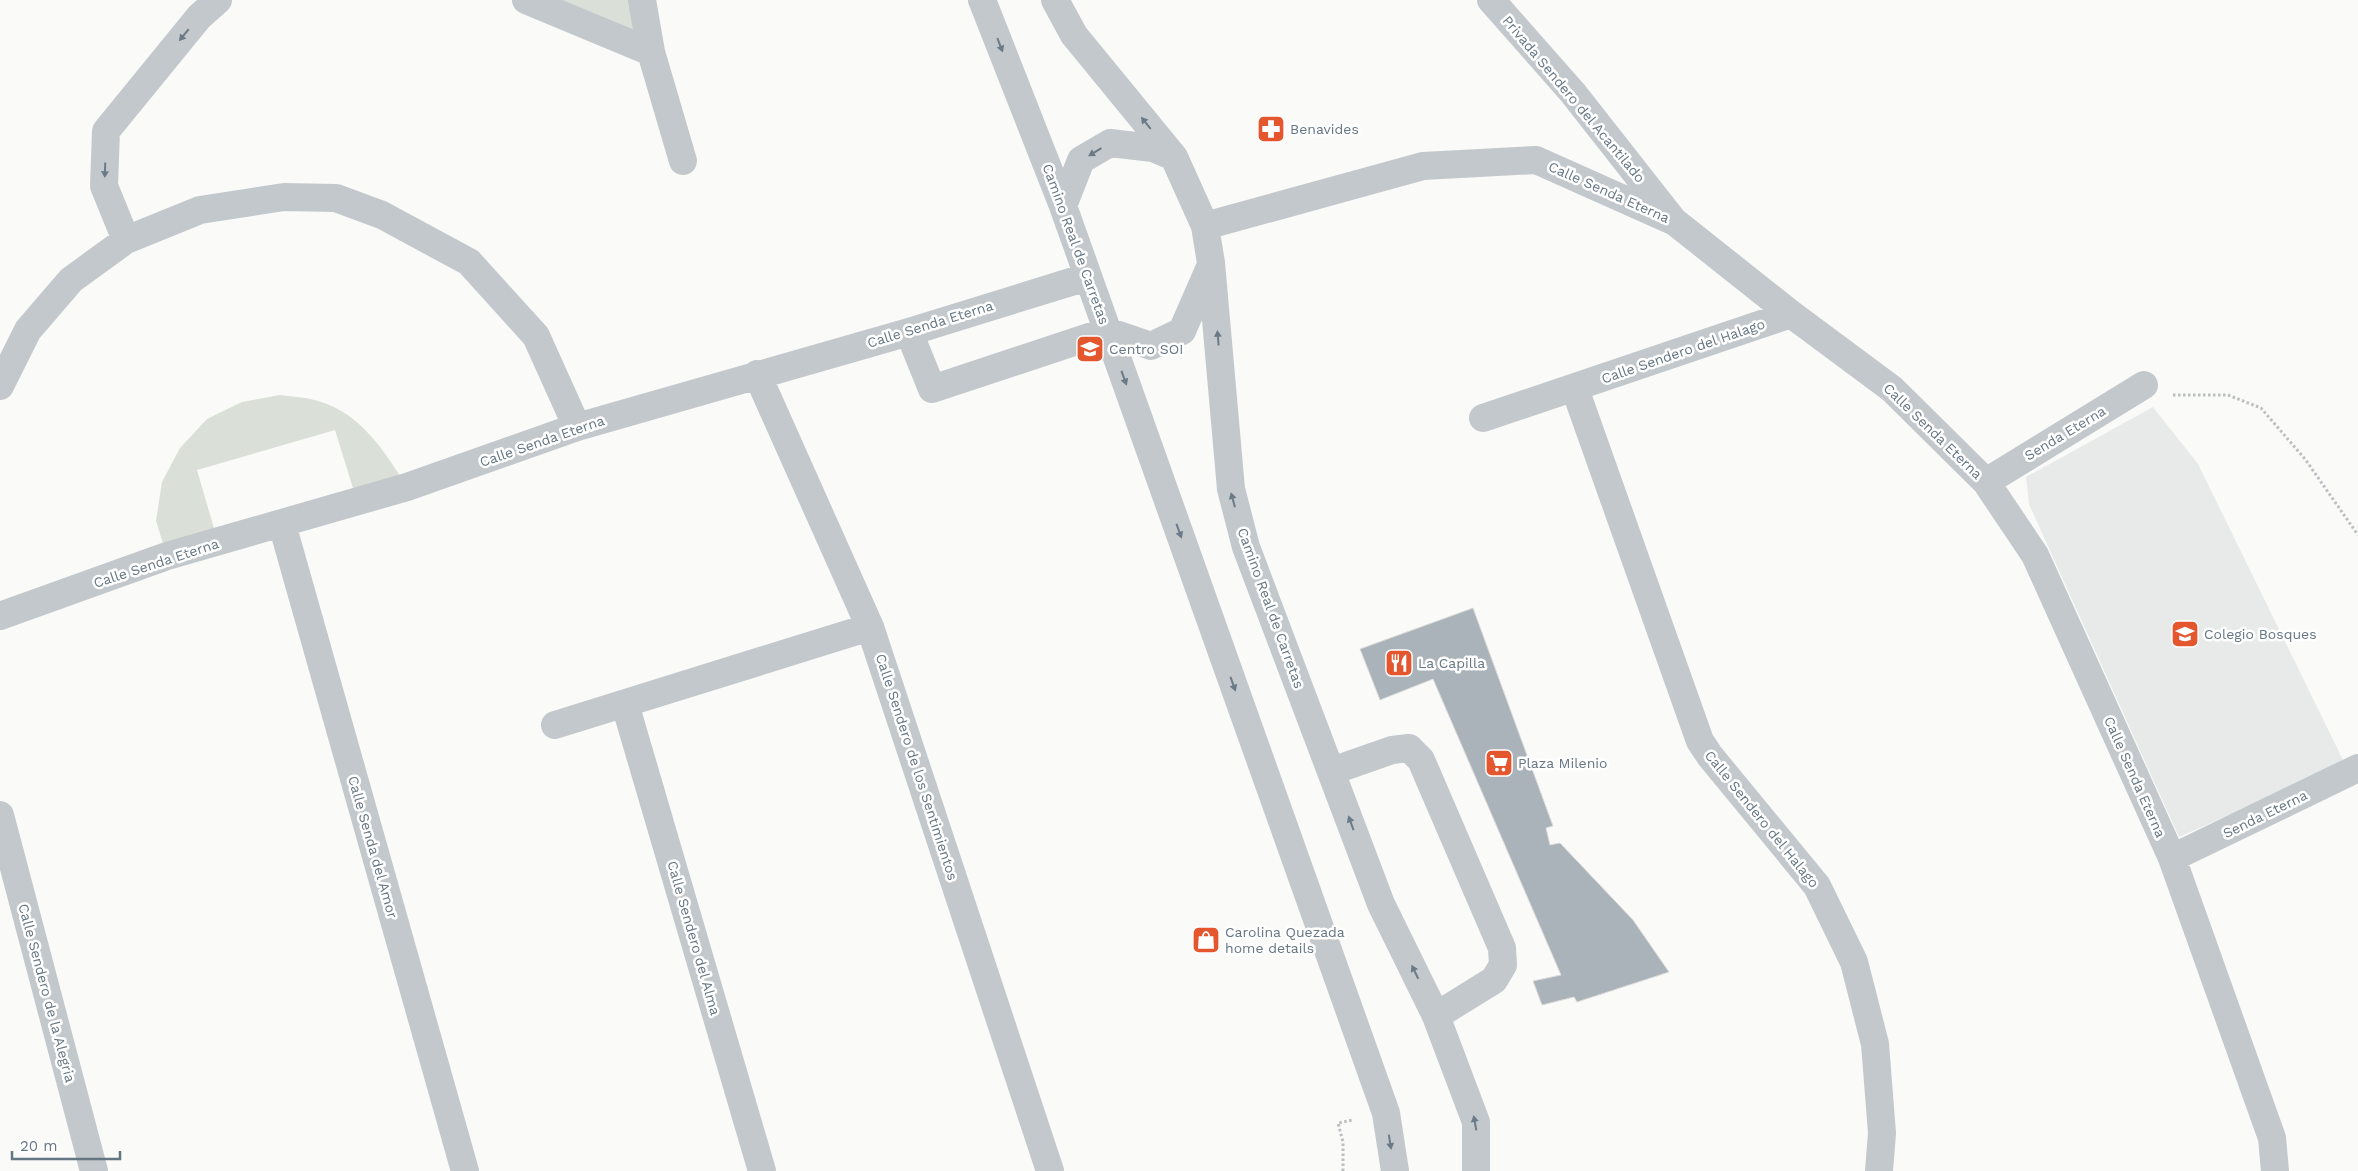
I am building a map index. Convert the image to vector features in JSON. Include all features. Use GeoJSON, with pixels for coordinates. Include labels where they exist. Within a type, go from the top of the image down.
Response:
{"type":"FeatureCollection","features":[{"type":"Feature","properties":{"kind":"street"},"geometry":{"type":"LineString","coordinates":[[126,240],[104,186],[106,131],[199,17],[218,0]]}},
{"type":"Feature","properties":{"kind":"street"},"geometry":{"type":"LineString","coordinates":[[526,0],[652,52]]}},
{"type":"Feature","properties":{"kind":"street"},"geometry":{"type":"LineString","coordinates":[[642,0],[652,52],[683,161]]}},
{"type":"Feature","properties":{"kind":"street","name":"Camino Real de Carretas"},"geometry":{"type":"LineString","coordinates":[[982,0],[1064,206],[1087,276],[1386,1113],[1395,1171]]}},
{"type":"Feature","properties":{"kind":"street","name":"Camino Real de Carretas"},"geometry":{"type":"LineString","coordinates":[[1055,0],[1074,35],[1174,157],[1204,226],[1212,263],[1231,489],[1246,547],[1381,904],[1436,1016],[1476,1122],[1476,1171]]}},
{"type":"Feature","properties":{"kind":"street","name":"Privada Sendero del Acantilado"},"geometry":{"type":"LineString","coordinates":[[1491,0],[1573,94],[1675,222]]}},
{"type":"Feature","properties":{"kind":"street"},"geometry":{"type":"LineString","coordinates":[[1064,206],[1081,160],[1110,143],[1153,148],[1174,157]]}},
{"type":"Feature","properties":{"kind":"street","name":"Calle Senda Eterna"},"geometry":{"type":"LineString","coordinates":[[1204,226],[1423,166],[1536,160],[1675,222],[1791,314],[1892,389],[1986,482],[2035,554],[2172,858],[2272,1138],[2276,1171]]}},
{"type":"Feature","properties":{"kind":"street"},"geometry":{"type":"LineString","coordinates":[[0,386],[28,330],[71,280],[126,240],[200,210],[284,197],[336,198],[382,214],[469,262],[536,336],[577,428]]}},
{"type":"Feature","properties":{"kind":"street"},"geometry":{"type":"LineString","coordinates":[[909,332],[932,389],[1108,331],[1151,346],[1182,331],[1212,263]]}},
{"type":"Feature","properties":{"kind":"street","name":"Calle Senda Eterna"},"geometry":{"type":"LineString","coordinates":[[0,616],[167,556],[407,487],[577,428],[757,374],[909,332],[1087,276]]}},
{"type":"Feature","properties":{"kind":"street","name":"Calle Sendero del Halago"},"geometry":{"type":"LineString","coordinates":[[1483,418],[1575,389],[1791,314]]}},
{"type":"Feature","properties":{"kind":"street","name":"Calle Sendero de los Sentimientos"},"geometry":{"type":"LineString","coordinates":[[757,374],[870,627],[1050,1171]]}},
{"type":"Feature","properties":{"kind":"street","name":"Senda Eterna"},"geometry":{"type":"LineString","coordinates":[[1986,482],[2144,385]]}},
{"type":"Feature","properties":{"kind":"street","name":"Calle Sendero del Halago"},"geometry":{"type":"LineString","coordinates":[[1575,389],[1700,741],[1710,756],[1818,886],[1854,962],[1874,1044],[1882,1133],[1879,1171]]}},
{"type":"Feature","properties":{"kind":"street","name":"Calle Senda del Amor"},"geometry":{"type":"LineString","coordinates":[[282,524],[465,1171]]}},
{"type":"Feature","properties":{"kind":"street"},"geometry":{"type":"LineString","coordinates":[[555,725],[870,627]]}},
{"type":"Feature","properties":{"kind":"street","name":"Calle Sendero del Alma"},"geometry":{"type":"LineString","coordinates":[[625,704],[762,1171]]}},
{"type":"Feature","properties":{"kind":"street"},"geometry":{"type":"LineString","coordinates":[[1332,771],[1392,750],[1409,748],[1421,760],[1502,948],[1503,965],[1494,980],[1436,1016]]}},
{"type":"Feature","properties":{"kind":"street","name":"Senda Eterna"},"geometry":{"type":"LineString","coordinates":[[2172,858],[2358,768]]}},
{"type":"Feature","properties":{"kind":"street","name":"Calle Sendero de la Alegria"},"geometry":{"type":"LineString","coordinates":[[0,815],[94,1171]]}},
{"type":"Feature","properties":{"kind":"path"},"geometry":{"type":"LineString","coordinates":[[2144,385],[2170,395],[2228,394],[2262,408],[2305,460],[2358,535]]}},
{"type":"Feature","properties":{"kind":"path"},"geometry":{"type":"LineString","coordinates":[[1343,1171],[1343,1142],[1338,1123],[1386,1113]]}},
{"type":"Feature","properties":{"kind":"shaded area"},"geometry":{"type":"Polygon","coordinates":[[[526,0],[642,0],[651,52],[526,0]]]}},
{"type":"Feature","properties":{"kind":"shaded area"},"geometry":{"type":"Polygon","coordinates":[[[280,395],[318,401],[347,415],[359,424],[381,448],[407,487],[357,501],[335,430],[197,470],[218,542],[167,556],[156,521],[162,482],[180,448],[207,419],[242,402],[280,395]]]}},
{"type":"Feature","properties":{"kind":"shaded area","name":"Colegio Bosques"},"geometry":{"type":"Polygon","coordinates":[[[2153,407],[2198,464],[2345,764],[2179,837],[2029,504],[2026,477],[2153,407]]]}},
{"type":"Feature","properties":{"kind":"building","name":"Plaza Milenio"},"geometry":{"type":"Polygon","coordinates":[[[1473,608],[1553,826],[1546,828],[1550,845],[1560,843],[1633,920],[1669,972],[1577,1002],[1574,997],[1542,1005],[1533,981],[1561,975],[1433,679],[1380,700],[1360,649],[1473,608]]]}},
{"type":"Feature","properties":{"kind":"place","name":"Benavides"},"geometry":{"type":"Point","coordinates":[1271,129]}},
{"type":"Feature","properties":{"kind":"place","name":"Centro SOI"},"geometry":{"type":"Point","coordinates":[1090,349]}},
{"type":"Feature","properties":{"kind":"place","name":"Colegio Bosques"},"geometry":{"type":"Point","coordinates":[2185,634]}},
{"type":"Feature","properties":{"kind":"place","name":"La Capilla"},"geometry":{"type":"Point","coordinates":[1399,663]}},
{"type":"Feature","properties":{"kind":"place","name":"Plaza Milenio"},"geometry":{"type":"Point","coordinates":[1499,763]}},
{"type":"Feature","properties":{"kind":"place","name":"Carolina Quezada home details"},"geometry":{"type":"Point","coordinates":[1206,940]}}]}
